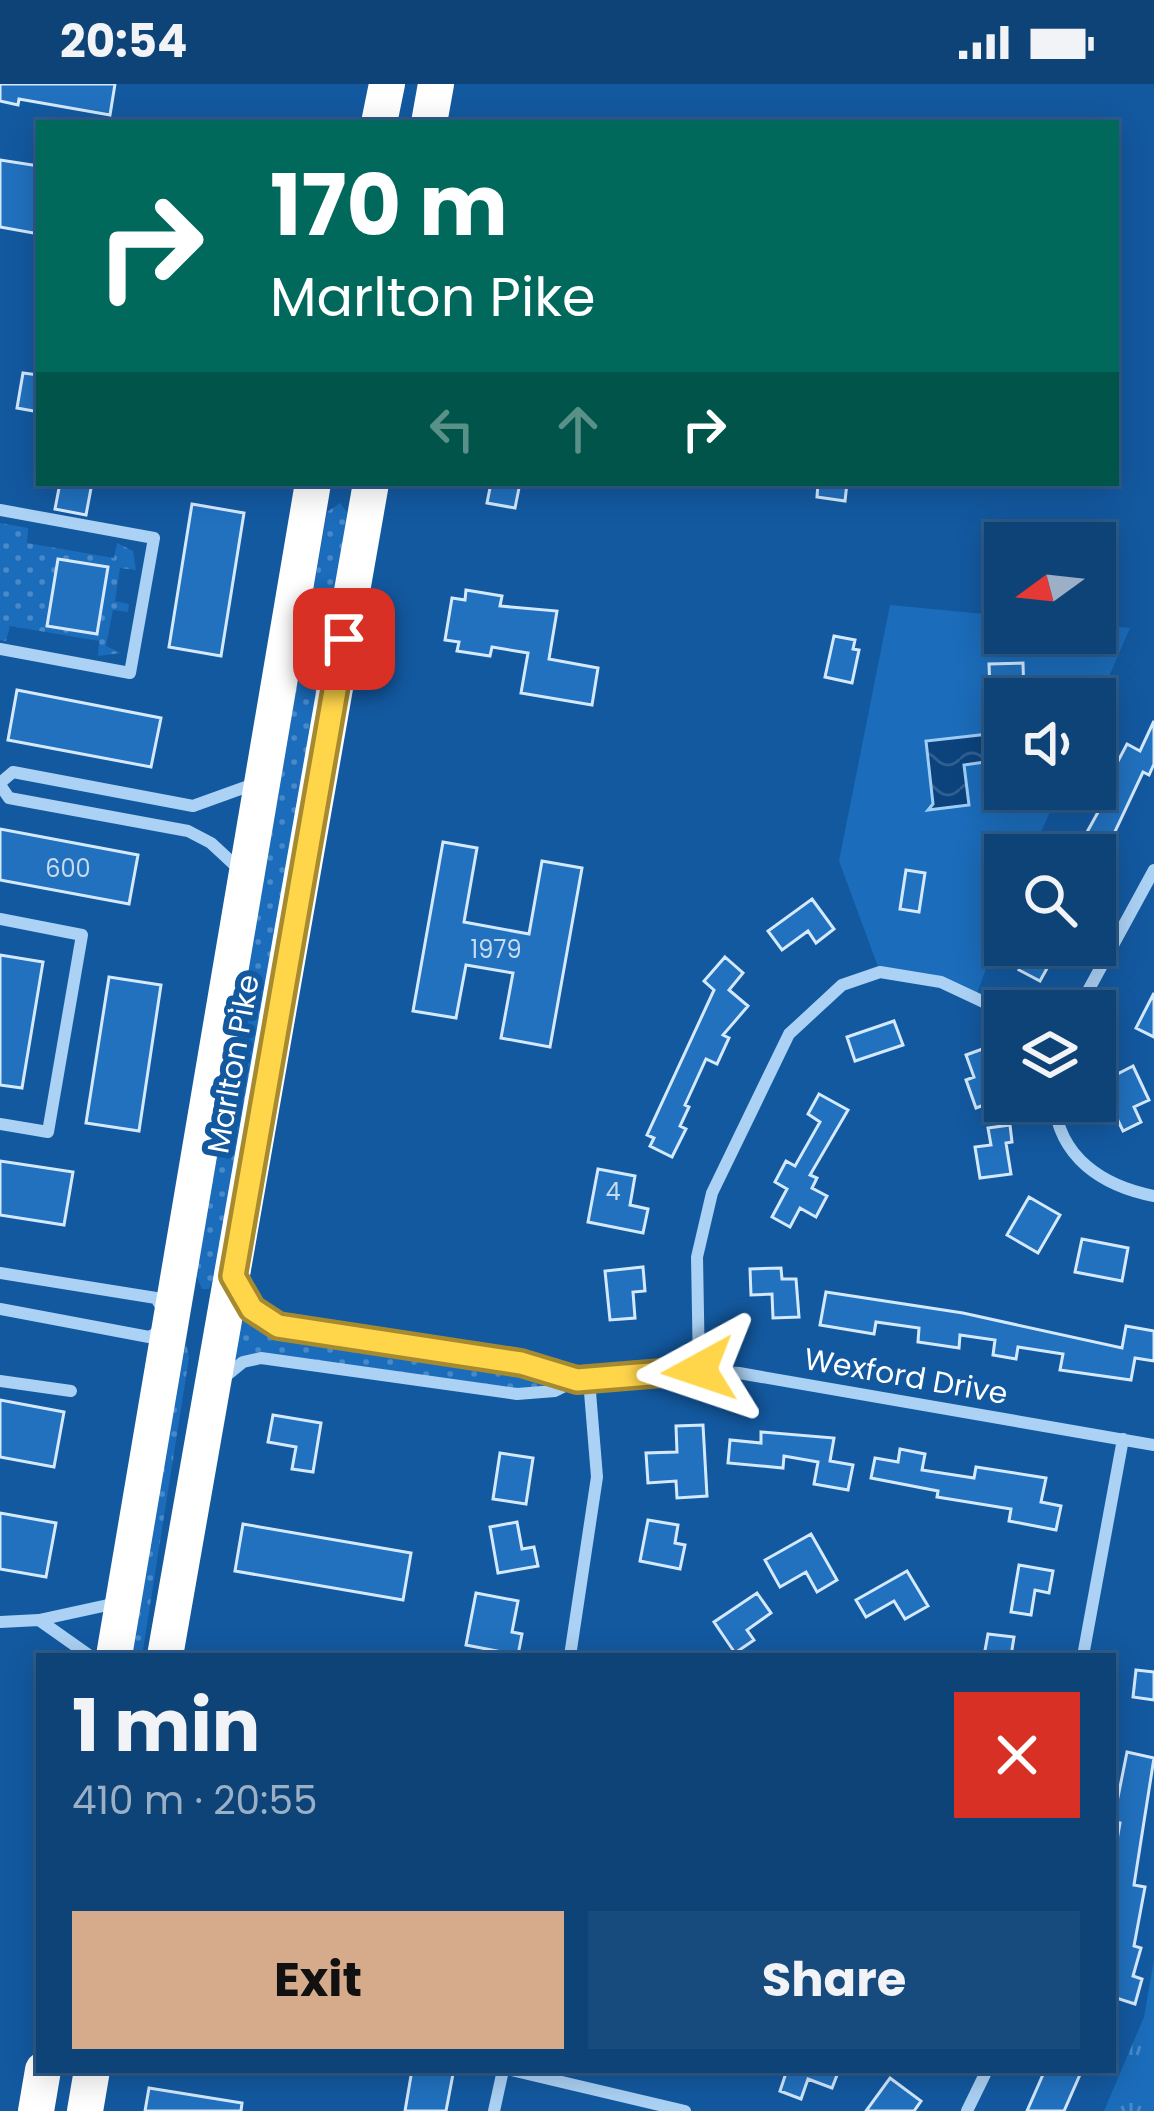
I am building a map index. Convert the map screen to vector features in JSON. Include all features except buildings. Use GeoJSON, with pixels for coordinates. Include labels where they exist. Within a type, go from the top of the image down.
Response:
{"type":"FeatureCollection","features":[{"type":"Feature","properties":{"kind":"highway"},"geometry":{"type":"LineString","coordinates":[[380,120],[386,84]]}},
{"type":"Feature","properties":{"kind":"highway"},"geometry":{"type":"LineString","coordinates":[[430,120],[436,84]]}},
{"type":"Feature","properties":{"kind":"highway","name":"Marlton Pike"},"geometry":{"type":"LineString","coordinates":[[115,1653],[312,486]]}},
{"type":"Feature","properties":{"kind":"highway","name":"Marlton Pike"},"geometry":{"type":"LineString","coordinates":[[166,1653],[370,486]]}},
{"type":"Feature","properties":{"kind":"highway"},"geometry":{"type":"LineString","coordinates":[[150,1653],[199,1347],[189,1331],[171,1324]]}},
{"type":"Feature","properties":{"kind":"highway"},"geometry":{"type":"LineString","coordinates":[[36,2111],[42,2073]]}},
{"type":"Feature","properties":{"kind":"highway"},"geometry":{"type":"LineString","coordinates":[[86,2111],[92,2073]]}},
{"type":"Feature","properties":{"kind":"street"},"geometry":{"type":"LineString","coordinates":[[0,510],[154,538],[130,673],[0,649]]}},
{"type":"Feature","properties":{"kind":"street"},"geometry":{"type":"LineString","coordinates":[[247,880],[231,859],[188,831],[9,798],[0,784],[13,772],[193,806],[212,804],[263,780]]}},
{"type":"Feature","properties":{"kind":"street"},"geometry":{"type":"LineString","coordinates":[[1088,990],[1154,870]]}},
{"type":"Feature","properties":{"kind":"street"},"geometry":{"type":"LineString","coordinates":[[0,919],[82,935],[48,1132],[0,1124]]}},
{"type":"Feature","properties":{"kind":"street"},"geometry":{"type":"LineString","coordinates":[[699,1370],[697,1257],[712,1193],[789,1034],[842,985],[880,972],[941,982],[984,1002]]}},
{"type":"Feature","properties":{"kind":"street"},"geometry":{"type":"LineString","coordinates":[[1060,1122],[1066,1142],[1088,1170],[1118,1189],[1154,1196]]}},
{"type":"Feature","properties":{"kind":"street"},"geometry":{"type":"LineString","coordinates":[[0,1273],[156,1298],[171,1324],[149,1337],[0,1310]]}},
{"type":"Feature","properties":{"kind":"street","name":"Wexford Drive"},"geometry":{"type":"LineString","coordinates":[[233,1276],[252,1309],[278,1326],[521,1363],[583,1380]]}},
{"type":"Feature","properties":{"kind":"street","name":"Wexford Drive"},"geometry":{"type":"LineString","coordinates":[[214,1390],[243,1362],[261,1358],[517,1394],[555,1391],[583,1380],[699,1370],[816,1382],[1154,1445]]}},
{"type":"Feature","properties":{"kind":"street"},"geometry":{"type":"LineString","coordinates":[[570,1653],[597,1477],[583,1380]]}},
{"type":"Feature","properties":{"kind":"street"},"geometry":{"type":"LineString","coordinates":[[0,1381],[71,1391]]}},
{"type":"Feature","properties":{"kind":"street"},"geometry":{"type":"LineString","coordinates":[[1084,1653],[1123,1439]]}},
{"type":"Feature","properties":{"kind":"street"},"geometry":{"type":"LineString","coordinates":[[0,1622],[39,1621],[124,1600]]}},
{"type":"Feature","properties":{"kind":"street"},"geometry":{"type":"LineString","coordinates":[[39,1621],[86,1653]]}},
{"type":"Feature","properties":{"kind":"street"},"geometry":{"type":"LineString","coordinates":[[494,2111],[506,2073]]}},
{"type":"Feature","properties":{"kind":"street"},"geometry":{"type":"LineString","coordinates":[[520,2073],[685,2111]]}},
{"type":"Feature","properties":{"kind":"street"},"geometry":{"type":"LineString","coordinates":[[967,2111],[986,2073]]}},
{"type":"Feature","properties":{"kind":"green space"},"geometry":{"type":"Polygon","coordinates":[[[340,503],[347,512],[346,523],[217,1271],[209,1289],[202,1289],[195,1273],[327,512],[340,503]]]}},
{"type":"Feature","properties":{"kind":"green space"},"geometry":{"type":"Polygon","coordinates":[[[0,523],[28,528],[27,543],[114,558],[117,543],[133,551],[136,570],[120,568],[115,601],[129,604],[128,612],[113,610],[106,646],[121,653],[98,656],[99,641],[10,626],[6,641],[0,640],[0,523]]]}},
{"type":"Feature","properties":{"kind":"green space"},"geometry":{"type":"Polygon","coordinates":[[[890,605],[984,614],[984,654],[1116,654],[1116,626],[1130,628],[1108,678],[984,678],[984,810],[1051,810],[1040,834],[984,834],[987,966],[976,997],[880,972],[839,861],[890,605]]]}},
{"type":"Feature","properties":{"kind":"green space"},"geometry":{"type":"Polygon","coordinates":[[[233,1276],[265,1319],[521,1363],[577,1380],[517,1394],[261,1358],[226,1373],[233,1276]]]}},
{"type":"Feature","properties":{"kind":"green space"},"geometry":{"type":"Polygon","coordinates":[[[186,1342],[189,1358],[142,1653],[131,1653],[186,1342]]]}},
{"type":"Feature","properties":{"kind":"green space"},"geometry":{"type":"Polygon","coordinates":[[[1154,1960],[1154,2111],[1104,2111],[1144,2017],[1154,1960]]]}},
{"type":"Feature","properties":{"kind":"water"},"geometry":{"type":"Polygon","coordinates":[[[984,735],[984,762],[964,765],[969,805],[928,810],[933,804],[926,741],[984,735]]]}},
{"type":"Feature","properties":{"kind":"route"},"geometry":{"type":"LineString","coordinates":[[344,639],[233,1276],[242,1296],[278,1326],[521,1363],[577,1380],[699,1370]]}}]}
